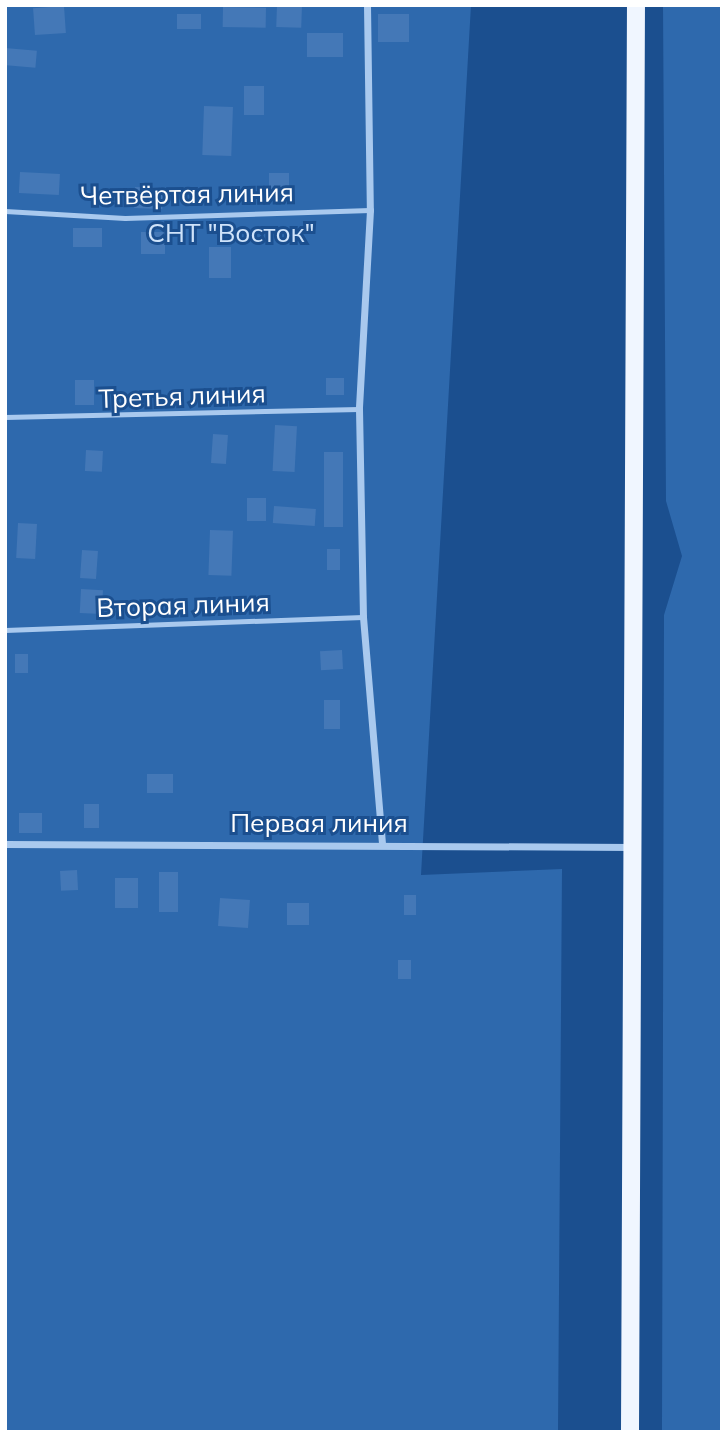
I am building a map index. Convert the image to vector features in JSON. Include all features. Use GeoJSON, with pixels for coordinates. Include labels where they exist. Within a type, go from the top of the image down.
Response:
{"type":"FeatureCollection","features":[{"type":"Feature","properties":{"kind":"main road"},"geometry":{"type":"LineString","coordinates":[[630,1432],[636,5]]}},
{"type":"Feature","properties":{"kind":"street"},"geometry":{"type":"LineString","coordinates":[[367,5],[370,210],[359,409],[363,617],[382,844]]}},
{"type":"Feature","properties":{"kind":"street","name":"Первая линия"},"geometry":{"type":"LineString","coordinates":[[5,844],[633,847]]}},
{"type":"Feature","properties":{"kind":"lane","name":"Четвёртая линия"},"geometry":{"type":"LineString","coordinates":[[5,211],[125,218],[370,210]]}},
{"type":"Feature","properties":{"kind":"lane","name":"Третья линия"},"geometry":{"type":"LineString","coordinates":[[5,417],[359,409]]}},
{"type":"Feature","properties":{"kind":"lane","name":"Вторая линия"},"geometry":{"type":"LineString","coordinates":[[5,630],[363,617]]}},
{"type":"Feature","properties":{"kind":"green space","name":"СНТ \"Восток\""},"geometry":{"type":"Polygon","coordinates":[[[5,5],[471,5],[421,875],[562,869],[558,1432],[5,1432],[5,5]]]}},
{"type":"Feature","properties":{"kind":"green space"},"geometry":{"type":"Polygon","coordinates":[[[663,5],[722,5],[722,1432],[662,1432],[664,615],[682,556],[666,501],[663,5]]]}},
{"type":"Feature","properties":{"kind":"building"},"geometry":{"type":"Polygon","coordinates":[[[277,5],[302,6],[301,28],[276,27],[277,5]]]}},
{"type":"Feature","properties":{"kind":"building"},"geometry":{"type":"Polygon","coordinates":[[[64,6],[66,33],[35,35],[33,8],[64,6]]]}},
{"type":"Feature","properties":{"kind":"building"},"geometry":{"type":"Polygon","coordinates":[[[223,7],[266,8],[266,28],[223,27],[223,7]]]}},
{"type":"Feature","properties":{"kind":"building"},"geometry":{"type":"Polygon","coordinates":[[[177,14],[201,14],[201,29],[177,29],[177,14]]]}},
{"type":"Feature","properties":{"kind":"building"},"geometry":{"type":"Polygon","coordinates":[[[378,14],[409,14],[409,42],[378,42],[378,14]]]}},
{"type":"Feature","properties":{"kind":"building"},"geometry":{"type":"Polygon","coordinates":[[[307,33],[343,33],[343,57],[307,57],[307,33]]]}},
{"type":"Feature","properties":{"kind":"building"},"geometry":{"type":"Polygon","coordinates":[[[5,48],[37,51],[35,68],[5,65],[5,48]]]}},
{"type":"Feature","properties":{"kind":"building"},"geometry":{"type":"Polygon","coordinates":[[[244,86],[264,86],[264,115],[244,115],[244,86]]]}},
{"type":"Feature","properties":{"kind":"building"},"geometry":{"type":"Polygon","coordinates":[[[204,106],[233,107],[231,156],[202,155],[204,106]]]}},
{"type":"Feature","properties":{"kind":"building"},"geometry":{"type":"Polygon","coordinates":[[[20,172],[60,174],[59,195],[19,193],[20,172]]]}},
{"type":"Feature","properties":{"kind":"building"},"geometry":{"type":"Polygon","coordinates":[[[269,173],[289,173],[289,198],[269,198],[269,173]]]}},
{"type":"Feature","properties":{"kind":"building"},"geometry":{"type":"Polygon","coordinates":[[[135,187],[163,188],[162,209],[134,208],[135,187]]]}},
{"type":"Feature","properties":{"kind":"building"},"geometry":{"type":"Polygon","coordinates":[[[73,228],[102,228],[102,247],[73,247],[73,228]]]}},
{"type":"Feature","properties":{"kind":"building"},"geometry":{"type":"Polygon","coordinates":[[[141,232],[165,232],[165,254],[141,254],[141,232]]]}},
{"type":"Feature","properties":{"kind":"building"},"geometry":{"type":"Polygon","coordinates":[[[209,247],[231,247],[231,278],[209,278],[209,247]]]}},
{"type":"Feature","properties":{"kind":"building"},"geometry":{"type":"Polygon","coordinates":[[[326,378],[344,378],[344,395],[326,395],[326,378]]]}},
{"type":"Feature","properties":{"kind":"building"},"geometry":{"type":"Polygon","coordinates":[[[75,380],[94,380],[94,405],[75,405],[75,380]]]}},
{"type":"Feature","properties":{"kind":"building"},"geometry":{"type":"Polygon","coordinates":[[[275,425],[297,426],[295,472],[273,471],[275,425]]]}},
{"type":"Feature","properties":{"kind":"building"},"geometry":{"type":"Polygon","coordinates":[[[213,434],[228,435],[226,464],[211,463],[213,434]]]}},
{"type":"Feature","properties":{"kind":"building"},"geometry":{"type":"Polygon","coordinates":[[[86,450],[103,451],[102,472],[85,471],[86,450]]]}},
{"type":"Feature","properties":{"kind":"building"},"geometry":{"type":"Polygon","coordinates":[[[324,452],[343,452],[343,527],[324,527],[324,452]]]}},
{"type":"Feature","properties":{"kind":"building"},"geometry":{"type":"Polygon","coordinates":[[[247,498],[266,498],[266,521],[247,521],[247,498]]]}},
{"type":"Feature","properties":{"kind":"building"},"geometry":{"type":"Polygon","coordinates":[[[274,506],[316,509],[315,526],[273,523],[274,506]]]}},
{"type":"Feature","properties":{"kind":"building"},"geometry":{"type":"Polygon","coordinates":[[[18,523],[37,524],[35,559],[16,558],[18,523]]]}},
{"type":"Feature","properties":{"kind":"building"},"geometry":{"type":"Polygon","coordinates":[[[210,530],[233,531],[231,576],[208,575],[210,530]]]}},
{"type":"Feature","properties":{"kind":"building"},"geometry":{"type":"Polygon","coordinates":[[[327,549],[340,549],[340,570],[327,570],[327,549]]]}},
{"type":"Feature","properties":{"kind":"building"},"geometry":{"type":"Polygon","coordinates":[[[82,550],[98,551],[96,579],[80,578],[82,550]]]}},
{"type":"Feature","properties":{"kind":"building"},"geometry":{"type":"Polygon","coordinates":[[[81,589],[103,590],[102,614],[80,613],[81,589]]]}},
{"type":"Feature","properties":{"kind":"building"},"geometry":{"type":"Polygon","coordinates":[[[342,650],[343,669],[321,670],[320,651],[342,650]]]}},
{"type":"Feature","properties":{"kind":"building"},"geometry":{"type":"Polygon","coordinates":[[[15,654],[28,654],[28,673],[15,673],[15,654]]]}},
{"type":"Feature","properties":{"kind":"building"},"geometry":{"type":"Polygon","coordinates":[[[324,700],[340,700],[340,729],[324,729],[324,700]]]}},
{"type":"Feature","properties":{"kind":"building"},"geometry":{"type":"Polygon","coordinates":[[[147,774],[173,774],[173,793],[147,793],[147,774]]]}},
{"type":"Feature","properties":{"kind":"building"},"geometry":{"type":"Polygon","coordinates":[[[84,804],[99,804],[99,828],[84,828],[84,804]]]}},
{"type":"Feature","properties":{"kind":"building"},"geometry":{"type":"Polygon","coordinates":[[[19,813],[42,813],[42,833],[19,833],[19,813]]]}},
{"type":"Feature","properties":{"kind":"building"},"geometry":{"type":"Polygon","coordinates":[[[77,870],[78,890],[61,891],[60,871],[77,870]]]}},
{"type":"Feature","properties":{"kind":"building"},"geometry":{"type":"Polygon","coordinates":[[[159,872],[178,872],[178,912],[159,912],[159,872]]]}},
{"type":"Feature","properties":{"kind":"building"},"geometry":{"type":"Polygon","coordinates":[[[115,878],[138,878],[138,908],[115,908],[115,878]]]}},
{"type":"Feature","properties":{"kind":"building"},"geometry":{"type":"Polygon","coordinates":[[[404,895],[416,895],[416,915],[404,915],[404,895]]]}},
{"type":"Feature","properties":{"kind":"building"},"geometry":{"type":"Polygon","coordinates":[[[220,898],[250,900],[248,928],[218,926],[220,898]]]}},
{"type":"Feature","properties":{"kind":"building"},"geometry":{"type":"Polygon","coordinates":[[[287,903],[309,903],[309,925],[287,925],[287,903]]]}},
{"type":"Feature","properties":{"kind":"building"},"geometry":{"type":"Polygon","coordinates":[[[398,960],[411,960],[411,979],[398,979],[398,960]]]}}]}
